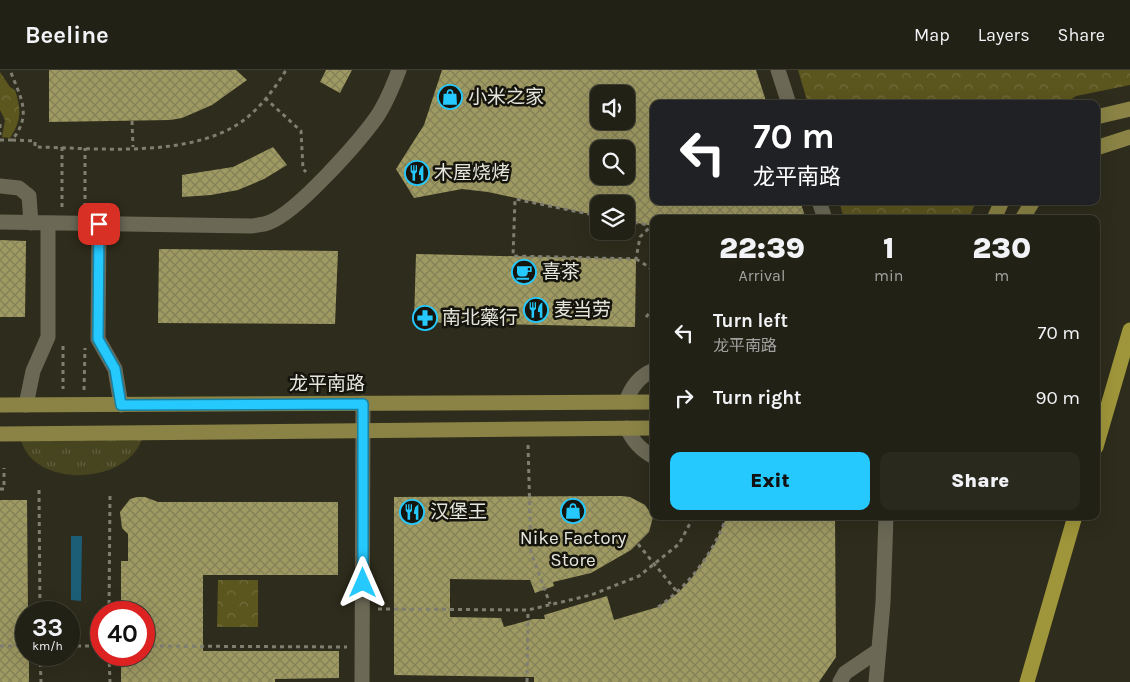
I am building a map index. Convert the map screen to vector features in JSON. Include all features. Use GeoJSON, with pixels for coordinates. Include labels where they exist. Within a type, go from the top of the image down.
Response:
{"type":"FeatureCollection","features":[{"type":"Feature","properties":{"kind":"highway"},"geometry":{"type":"LineString","coordinates":[[1100,433],[1130,330]]}},
{"type":"Feature","properties":{"kind":"highway"},"geometry":{"type":"LineString","coordinates":[[1027,682],[1075,520]]}},
{"type":"Feature","properties":{"kind":"main road"},"geometry":{"type":"LineString","coordinates":[[1100,116],[1130,109]]}},
{"type":"Feature","properties":{"kind":"main road"},"geometry":{"type":"LineString","coordinates":[[1100,147],[1130,137]]}},
{"type":"Feature","properties":{"kind":"main road","name":"龙平南路"},"geometry":{"type":"LineString","coordinates":[[0,405],[650,402]]}},
{"type":"Feature","properties":{"kind":"main road"},"geometry":{"type":"LineString","coordinates":[[0,434],[650,428]]}},
{"type":"Feature","properties":{"kind":"street"},"geometry":{"type":"LineString","coordinates":[[0,222],[251,226],[270,222],[287,212],[318,184],[377,118],[399,70]]}},
{"type":"Feature","properties":{"kind":"street"},"geometry":{"type":"LineString","coordinates":[[778,70],[788,100]]}},
{"type":"Feature","properties":{"kind":"street"},"geometry":{"type":"LineString","coordinates":[[0,186],[20,188],[29,196],[31,223]]}},
{"type":"Feature","properties":{"kind":"street"},"geometry":{"type":"LineString","coordinates":[[26,405],[33,372],[48,337],[48,223]]}},
{"type":"Feature","properties":{"kind":"street"},"geometry":{"type":"LineString","coordinates":[[99,224],[98,339],[115,369],[121,405]]}},
{"type":"Feature","properties":{"kind":"street"},"geometry":{"type":"LineString","coordinates":[[626,402],[630,391],[639,379],[650,372]]}},
{"type":"Feature","properties":{"kind":"street"},"geometry":{"type":"LineString","coordinates":[[362,682],[363,404]]}},
{"type":"Feature","properties":{"kind":"street"},"geometry":{"type":"LineString","coordinates":[[627,428],[631,438],[642,451],[650,455]]}},
{"type":"Feature","properties":{"kind":"street"},"geometry":{"type":"LineString","coordinates":[[876,682],[883,603],[886,520]]}},
{"type":"Feature","properties":{"kind":"street"},"geometry":{"type":"LineString","coordinates":[[840,682],[845,673],[879,650]]}},
{"type":"Feature","properties":{"kind":"path"},"geometry":{"type":"LineString","coordinates":[[10,70],[21,95],[24,110],[22,124],[12,140]]}},
{"type":"Feature","properties":{"kind":"path"},"geometry":{"type":"LineString","coordinates":[[0,140],[35,141],[35,147],[133,147],[170,146],[210,138],[246,119],[286,70]]}},
{"type":"Feature","properties":{"kind":"path"},"geometry":{"type":"LineString","coordinates":[[265,98],[301,131],[303,169],[318,184]]}},
{"type":"Feature","properties":{"kind":"path"},"geometry":{"type":"LineString","coordinates":[[132,121],[133,147]]}},
{"type":"Feature","properties":{"kind":"path"},"geometry":{"type":"LineString","coordinates":[[0,124],[0,135]]}},
{"type":"Feature","properties":{"kind":"path"},"geometry":{"type":"LineString","coordinates":[[590,214],[515,199],[513,256],[636,260],[650,269]]}},
{"type":"Feature","properties":{"kind":"path"},"geometry":{"type":"LineString","coordinates":[[635,223],[650,226]]}},
{"type":"Feature","properties":{"kind":"path"},"geometry":{"type":"LineString","coordinates":[[636,260],[640,237],[650,228]]}},
{"type":"Feature","properties":{"kind":"path"},"geometry":{"type":"LineString","coordinates":[[646,317],[650,312]]}},
{"type":"Feature","properties":{"kind":"path"},"geometry":{"type":"LineString","coordinates":[[528,444],[531,552],[550,604]]}},
{"type":"Feature","properties":{"kind":"path"},"geometry":{"type":"LineString","coordinates":[[0,489],[4,489],[4,468]]}},
{"type":"Feature","properties":{"kind":"path"},"geometry":{"type":"LineString","coordinates":[[39,490],[40,601]]}},
{"type":"Feature","properties":{"kind":"path"},"geometry":{"type":"LineString","coordinates":[[109,601],[110,495]]}},
{"type":"Feature","properties":{"kind":"path"},"geometry":{"type":"LineString","coordinates":[[377,609],[528,610],[591,595],[639,576],[679,544],[692,520]]}},
{"type":"Feature","properties":{"kind":"path"},"geometry":{"type":"LineString","coordinates":[[658,607],[678,593],[692,579],[715,544],[725,520]]}},
{"type":"Feature","properties":{"kind":"path"},"geometry":{"type":"LineString","coordinates":[[638,544],[678,593]]}},
{"type":"Feature","properties":{"kind":"path"},"geometry":{"type":"LineString","coordinates":[[527,682],[528,610]]}},
{"type":"Feature","properties":{"kind":"path"},"geometry":{"type":"LineString","coordinates":[[0,646],[15,646]]}},
{"type":"Feature","properties":{"kind":"path"},"geometry":{"type":"LineString","coordinates":[[155,646],[350,646]]}},
{"type":"Feature","properties":{"kind":"path"},"geometry":{"type":"LineString","coordinates":[[40,666],[40,682]]}},
{"type":"Feature","properties":{"kind":"path"},"geometry":{"type":"LineString","coordinates":[[109,666],[110,682]]}},
{"type":"Feature","properties":{"kind":"green space"},"geometry":{"type":"Polygon","coordinates":[[[798,70],[1130,70],[1130,85],[1076,96],[1070,100],[807,100],[798,70]]]}},
{"type":"Feature","properties":{"kind":"green space"},"geometry":{"type":"Polygon","coordinates":[[[0,72],[10,87],[15,90],[18,103],[17,126],[10,138],[2,137],[5,120],[0,110],[0,72]]]}},
{"type":"Feature","properties":{"kind":"green space"},"geometry":{"type":"Polygon","coordinates":[[[840,205],[974,205],[971,215],[843,215],[840,205]]]}},
{"type":"Feature","properties":{"kind":"green space"},"geometry":{"type":"Polygon","coordinates":[[[142,439],[133,455],[118,466],[100,473],[80,475],[60,473],[43,467],[29,456],[21,440],[142,439]]]}},
{"type":"Feature","properties":{"kind":"green space"},"geometry":{"type":"Polygon","coordinates":[[[218,580],[258,580],[258,627],[217,627],[218,580]]]}},
{"type":"Feature","properties":{"kind":"water"},"geometry":{"type":"Polygon","coordinates":[[[71,536],[82,536],[81,601],[71,600],[71,536]]]}},
{"type":"Feature","properties":{"kind":"building"},"geometry":{"type":"Polygon","coordinates":[[[49,70],[236,70],[247,80],[212,105],[182,118],[170,120],[49,122],[49,70]]]}},
{"type":"Feature","properties":{"kind":"building"},"geometry":{"type":"Polygon","coordinates":[[[326,70],[352,70],[340,93],[320,82],[326,70]]]}},
{"type":"Feature","properties":{"kind":"building"},"geometry":{"type":"Polygon","coordinates":[[[442,70],[756,70],[766,100],[650,100],[650,205],[801,205],[805,215],[650,215],[650,225],[635,223],[635,195],[590,195],[590,214],[488,192],[462,189],[414,198],[396,169],[424,125],[442,70]]]}},
{"type":"Feature","properties":{"kind":"building"},"geometry":{"type":"Polygon","coordinates":[[[273,147],[287,165],[264,179],[238,190],[211,195],[182,197],[182,175],[233,167],[273,147]]]}},
{"type":"Feature","properties":{"kind":"building"},"geometry":{"type":"Polygon","coordinates":[[[0,240],[26,241],[25,317],[0,317],[0,240]]]}},
{"type":"Feature","properties":{"kind":"building"},"geometry":{"type":"Polygon","coordinates":[[[159,249],[338,251],[335,324],[158,323],[159,249]]]}},
{"type":"Feature","properties":{"kind":"building"},"geometry":{"type":"Polygon","coordinates":[[[416,254],[636,259],[635,327],[414,322],[416,254]]]}},
{"type":"Feature","properties":{"kind":"building"},"geometry":{"type":"Polygon","coordinates":[[[622,496],[630,497],[645,505],[650,512],[650,520],[652,520],[649,532],[631,550],[591,573],[553,582],[554,586],[535,593],[530,580],[450,579],[450,617],[501,618],[504,627],[533,619],[545,619],[544,615],[607,596],[614,620],[658,607],[678,593],[691,579],[715,544],[725,520],[835,520],[836,657],[819,682],[534,682],[534,677],[394,675],[394,497],[622,496]]]}},
{"type":"Feature","properties":{"kind":"building"},"geometry":{"type":"Polygon","coordinates":[[[145,497],[158,502],[338,502],[338,575],[203,575],[203,651],[339,651],[339,678],[275,679],[275,682],[121,682],[121,666],[155,666],[155,601],[121,601],[121,561],[128,561],[128,534],[122,528],[120,512],[130,499],[145,497]]]}},
{"type":"Feature","properties":{"kind":"building"},"geometry":{"type":"Polygon","coordinates":[[[0,500],[27,500],[28,601],[15,601],[15,666],[29,666],[29,682],[0,682],[0,500]]]}},
{"type":"Feature","properties":{"kind":"place","name":"小米之家"},"geometry":{"type":"Point","coordinates":[450,97]}},
{"type":"Feature","properties":{"kind":"place","name":"木屋烧烤"},"geometry":{"type":"Point","coordinates":[417,173]}},
{"type":"Feature","properties":{"kind":"place","name":"喜茶"},"geometry":{"type":"Point","coordinates":[524,272]}},
{"type":"Feature","properties":{"kind":"place","name":"麦当劳"},"geometry":{"type":"Point","coordinates":[536,310]}},
{"type":"Feature","properties":{"kind":"place","name":"南北藥行"},"geometry":{"type":"Point","coordinates":[425,318]}},
{"type":"Feature","properties":{"kind":"place","name":"Nike Factory Store"},"geometry":{"type":"Point","coordinates":[573,511]}},
{"type":"Feature","properties":{"kind":"place","name":"汉堡王"},"geometry":{"type":"Point","coordinates":[412,512]}},
{"type":"Feature","properties":{"kind":"route"},"geometry":{"type":"LineString","coordinates":[[99,224],[98,339],[115,369],[121,405],[363,404],[363,583]]}}]}
